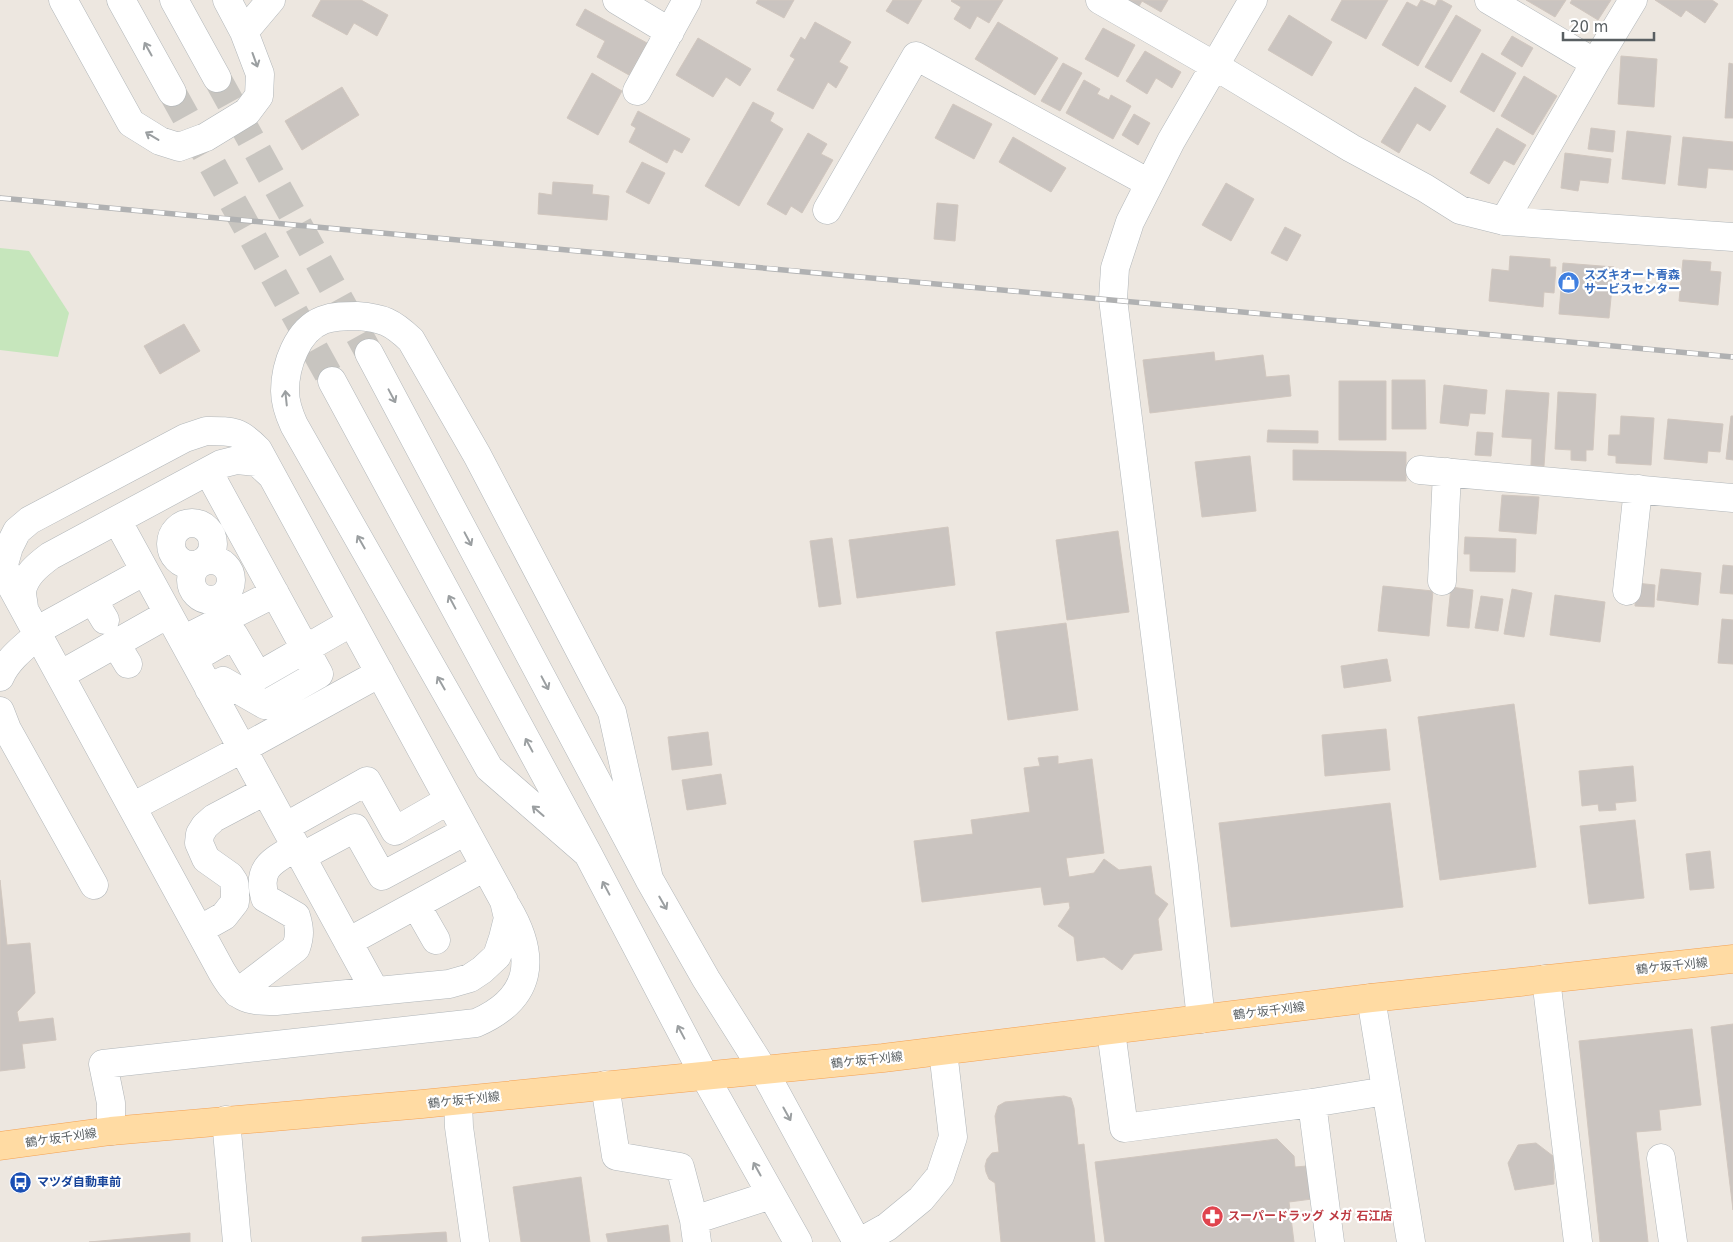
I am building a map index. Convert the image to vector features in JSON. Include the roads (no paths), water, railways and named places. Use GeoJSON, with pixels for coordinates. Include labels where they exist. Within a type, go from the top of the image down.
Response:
{"type":"FeatureCollection","features":[{"type":"Feature","properties":{"kind":"main road","name":"鶴ケ坂千刈線"},"geometry":{"type":"LineString","coordinates":[[0,1146],[111,1131],[458,1101],[704,1075],[764,1071],[943,1051],[1371,998],[1733,959]]}},
{"type":"Feature","properties":{"kind":"street"},"geometry":{"type":"LineString","coordinates":[[63,0],[131,123],[160,141],[179,147],[206,137],[247,112],[259,96],[260,74],[244,32],[227,0]]}},
{"type":"Feature","properties":{"kind":"street"},"geometry":{"type":"LineString","coordinates":[[121,0],[172,92]]}},
{"type":"Feature","properties":{"kind":"street"},"geometry":{"type":"LineString","coordinates":[[174,0],[217,78]]}},
{"type":"Feature","properties":{"kind":"street"},"geometry":{"type":"LineString","coordinates":[[244,32],[271,0]]}},
{"type":"Feature","properties":{"kind":"street"},"geometry":{"type":"LineString","coordinates":[[617,0],[670,32]]}},
{"type":"Feature","properties":{"kind":"street"},"geometry":{"type":"LineString","coordinates":[[637,91],[688,0]]}},
{"type":"Feature","properties":{"kind":"street"},"geometry":{"type":"LineString","coordinates":[[1100,0],[1460,210],[1504,221],[1733,237]]}},
{"type":"Feature","properties":{"kind":"street"},"geometry":{"type":"LineString","coordinates":[[1201,1019],[1184,866],[1113,300],[1116,268],[1130,222],[1171,140],[1253,0]]}},
{"type":"Feature","properties":{"kind":"street"},"geometry":{"type":"LineString","coordinates":[[1489,0],[1595,63]]}},
{"type":"Feature","properties":{"kind":"street"},"geometry":{"type":"LineString","coordinates":[[1504,221],[1633,0]]}},
{"type":"Feature","properties":{"kind":"street"},"geometry":{"type":"LineString","coordinates":[[827,210],[916,56],[1149,183]]}},
{"type":"Feature","properties":{"kind":"street"},"geometry":{"type":"LineString","coordinates":[[588,854],[489,768],[294,425],[288,409],[285,391],[292,356],[299,341],[310,328],[322,320],[342,316],[381,319],[396,326],[411,340],[477,455],[612,712],[649,879]]}},
{"type":"Feature","properties":{"kind":"street"},"geometry":{"type":"LineString","coordinates":[[369,353],[649,879],[706,978],[764,1071],[858,1242],[887,1227],[921,1198],[940,1176],[953,1137],[943,1051]]}},
{"type":"Feature","properties":{"kind":"street"},"geometry":{"type":"LineString","coordinates":[[332,381],[588,854],[704,1075],[798,1242]]}},
{"type":"Feature","properties":{"kind":"street"},"geometry":{"type":"LineString","coordinates":[[111,1131],[111,1103],[103,1064],[476,1023],[491,1016],[508,1003],[521,988],[526,970],[521,936],[516,922],[258,450],[243,436],[237,433],[206,431],[185,438],[30,520],[17,531],[9,547],[4,564],[8,580],[231,988],[237,993],[242,997],[258,1001],[276,1001],[449,984],[470,978],[497,956],[508,918],[504,901]]}},
{"type":"Feature","properties":{"kind":"street"},"geometry":{"type":"LineString","coordinates":[[0,677],[2,671],[16,654],[33,625],[22,592],[28,577],[36,567],[50,556],[221,464],[237,460],[257,462],[271,475]]}},
{"type":"Feature","properties":{"kind":"street"},"geometry":{"type":"LineString","coordinates":[[208,471],[319,674],[265,705],[223,681],[210,689]]}},
{"type":"Feature","properties":{"kind":"street"},"geometry":{"type":"LineString","coordinates":[[1442,582],[1433,471],[1733,498]]}},
{"type":"Feature","properties":{"kind":"street"},"geometry":{"type":"LineString","coordinates":[[1628,590],[1638,489]]}},
{"type":"Feature","properties":{"kind":"street"},"geometry":{"type":"LineString","coordinates":[[164,495],[182,524],[174,531],[170,540],[175,558],[183,563],[193,565],[211,560],[220,562],[227,567],[231,575],[231,584],[228,593],[221,598],[212,601],[203,599],[196,594],[192,586],[192,576],[195,568],[202,563]]}},
{"type":"Feature","properties":{"kind":"street"},"geometry":{"type":"LineString","coordinates":[[117,520],[375,991]]}},
{"type":"Feature","properties":{"kind":"street"},"geometry":{"type":"LineString","coordinates":[[60,675],[110,632],[145,571]]}},
{"type":"Feature","properties":{"kind":"street"},"geometry":{"type":"LineString","coordinates":[[33,625],[110,632],[167,610],[194,589]]}},
{"type":"Feature","properties":{"kind":"street"},"geometry":{"type":"LineString","coordinates":[[188,650],[275,593]]}},
{"type":"Feature","properties":{"kind":"street"},"geometry":{"type":"LineString","coordinates":[[188,650],[234,635],[258,676],[352,622]]}},
{"type":"Feature","properties":{"kind":"street"},"geometry":{"type":"LineString","coordinates":[[132,807],[380,673]]}},
{"type":"Feature","properties":{"kind":"street"},"geometry":{"type":"LineString","coordinates":[[0,712],[94,885]]}},
{"type":"Feature","properties":{"kind":"street"},"geometry":{"type":"LineString","coordinates":[[237,993],[296,948],[300,937],[296,916],[265,898],[262,888],[265,870],[271,862],[367,781],[394,831],[449,800]]}},
{"type":"Feature","properties":{"kind":"street"},"geometry":{"type":"LineString","coordinates":[[200,930],[224,916],[235,902],[235,891],[234,882],[230,876],[224,870],[206,860],[199,843],[200,834],[205,826],[214,818],[265,791]]}},
{"type":"Feature","properties":{"kind":"street"},"geometry":{"type":"LineString","coordinates":[[294,844],[355,828],[382,876],[466,831]]}},
{"type":"Feature","properties":{"kind":"street"},"geometry":{"type":"LineString","coordinates":[[348,942],[485,866]]}},
{"type":"Feature","properties":{"kind":"street"},"geometry":{"type":"LineString","coordinates":[[416,905],[436,940]]}},
{"type":"Feature","properties":{"kind":"street"},"geometry":{"type":"LineString","coordinates":[[1546,979],[1578,1242]]}},
{"type":"Feature","properties":{"kind":"street"},"geometry":{"type":"LineString","coordinates":[[1371,998],[1411,1242]]}},
{"type":"Feature","properties":{"kind":"street"},"geometry":{"type":"LineString","coordinates":[[1111,1030],[1124,1128],[1312,1103],[1386,1091]]}},
{"type":"Feature","properties":{"kind":"street"},"geometry":{"type":"LineString","coordinates":[[605,1086],[616,1156],[680,1167],[695,1231],[771,1195]]}},
{"type":"Feature","properties":{"kind":"street"},"geometry":{"type":"LineString","coordinates":[[458,1101],[459,1127],[474,1242]]}},
{"type":"Feature","properties":{"kind":"street"},"geometry":{"type":"LineString","coordinates":[[1312,1103],[1330,1242]]}},
{"type":"Feature","properties":{"kind":"street"},"geometry":{"type":"LineString","coordinates":[[226,1120],[237,1242]]}},
{"type":"Feature","properties":{"kind":"street"},"geometry":{"type":"LineString","coordinates":[[1661,1158],[1673,1242]]}},
{"type":"Feature","properties":{"kind":"tunnel"},"geometry":{"type":"LineString","coordinates":[[217,78],[369,353]]}},
{"type":"Feature","properties":{"kind":"tunnel"},"geometry":{"type":"LineString","coordinates":[[172,92],[332,381]]}},
{"type":"Feature","properties":{"kind":"railway"},"geometry":{"type":"LineString","coordinates":[[0,198],[1733,357]]}},
{"type":"Feature","properties":{"kind":"place","name":"スズキオート青森 サービスセンター"},"geometry":{"type":"Point","coordinates":[1568,282]}},
{"type":"Feature","properties":{"kind":"place","name":"マツダ自動車前"},"geometry":{"type":"Point","coordinates":[21,1182]}},
{"type":"Feature","properties":{"kind":"place","name":"スーパードラッグ メガ 石江店"},"geometry":{"type":"Point","coordinates":[1212,1216]}}]}
